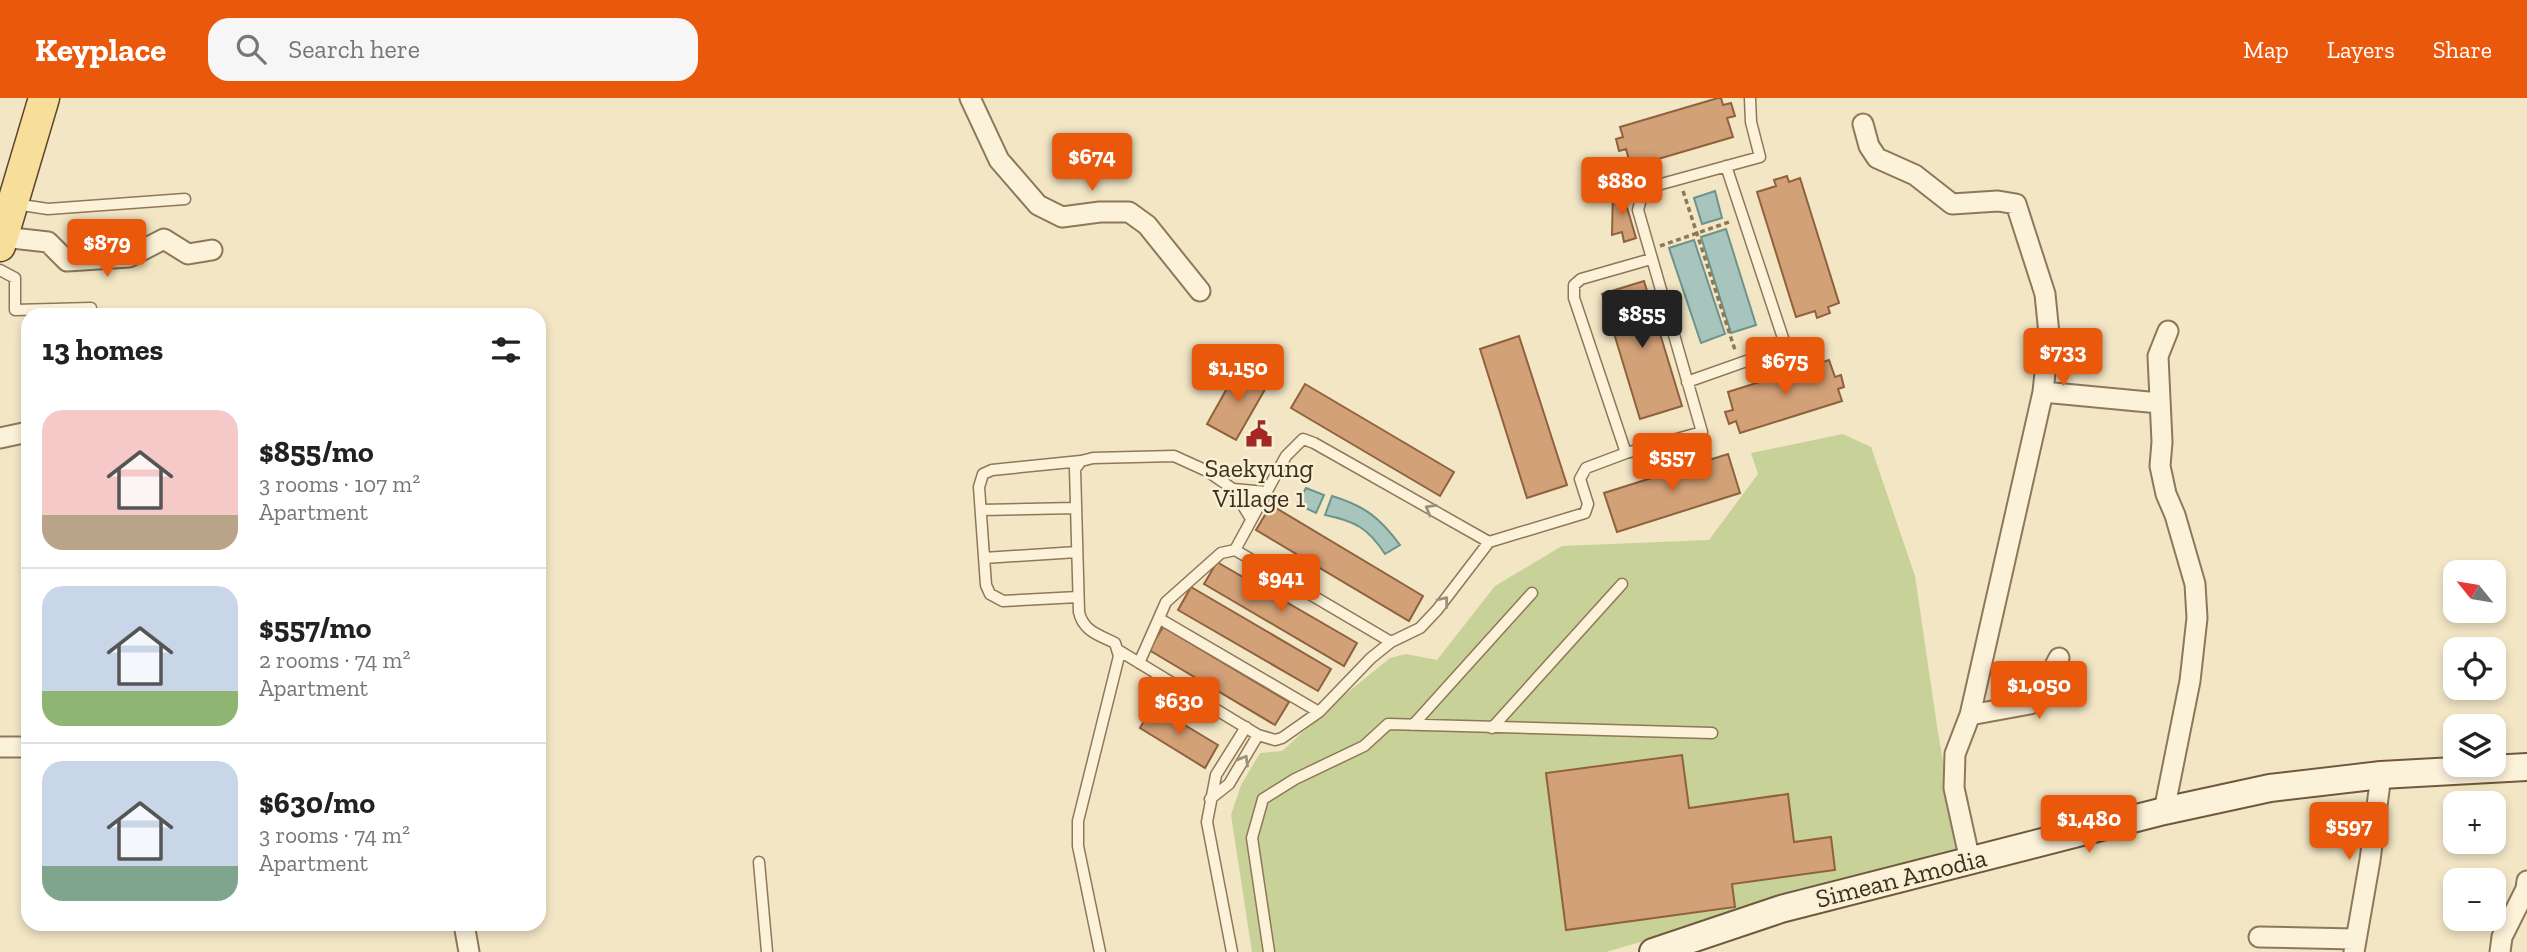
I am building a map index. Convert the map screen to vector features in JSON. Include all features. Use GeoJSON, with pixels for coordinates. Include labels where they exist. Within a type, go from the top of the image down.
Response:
{"type":"FeatureCollection","features":[{"type":"Feature","properties":{"kind":"main road"},"geometry":{"type":"LineString","coordinates":[[1,241],[6,201],[44,98]]}},
{"type":"Feature","properties":{"kind":"street"},"geometry":{"type":"LineString","coordinates":[[970,98],[999,160],[1038,205],[1062,217],[1100,212],[1129,212],[1147,225],[1200,291]]}},
{"type":"Feature","properties":{"kind":"street"},"geometry":{"type":"LineString","coordinates":[[1863,124],[1869,146],[1877,158],[1915,175],[1952,204],[1998,201],[2016,204],[2045,294],[2049,334],[2043,392],[1970,715],[1955,754],[1954,788],[1970,861]]}},
{"type":"Feature","properties":{"kind":"street"},"geometry":{"type":"LineString","coordinates":[[1,241],[48,242],[67,261],[129,257],[163,239],[188,254],[212,250]]}},
{"type":"Feature","properties":{"kind":"street"},"geometry":{"type":"LineString","coordinates":[[2164,811],[2190,681],[2197,618],[2195,584],[2175,515],[2166,494],[2161,466],[2158,356],[2168,331]]}},
{"type":"Feature","properties":{"kind":"street"},"geometry":{"type":"LineString","coordinates":[[2043,392],[2159,403]]}},
{"type":"Feature","properties":{"kind":"street"},"geometry":{"type":"LineString","coordinates":[[0,438],[21,434]]}},
{"type":"Feature","properties":{"kind":"street"},"geometry":{"type":"LineString","coordinates":[[1970,715],[2029,704],[2039,696],[2059,658]]}},
{"type":"Feature","properties":{"kind":"street"},"geometry":{"type":"LineString","coordinates":[[0,747],[21,747]]}},
{"type":"Feature","properties":{"kind":"street","name":"Simean Amodia"},"geometry":{"type":"LineString","coordinates":[[1653,952],[1781,909],[2164,811],[2270,788],[2381,775],[2527,767]]}},
{"type":"Feature","properties":{"kind":"street"},"geometry":{"type":"LineString","coordinates":[[2259,937],[2355,945],[2381,775]]}},
{"type":"Feature","properties":{"kind":"street"},"geometry":{"type":"LineString","coordinates":[[2500,952],[2502,937],[2526,889],[2527,881]]}},
{"type":"Feature","properties":{"kind":"street"},"geometry":{"type":"LineString","coordinates":[[465,931],[468,952]]}},
{"type":"Feature","properties":{"kind":"lane"},"geometry":{"type":"LineString","coordinates":[[1081,461],[1075,469],[1075,509],[1081,622],[1088,629],[1115,643],[1118,650],[1258,735],[1275,740],[1282,738],[1319,712],[1371,658],[1391,642],[1420,628],[1489,542],[1585,513],[1588,504],[1580,478],[1586,468],[1626,453],[1702,432],[1637,210],[1642,195],[1654,186],[1760,157],[1751,122],[1750,98]]}},
{"type":"Feature","properties":{"kind":"lane"},"geometry":{"type":"LineString","coordinates":[[1687,382],[1786,347],[1726,166]]}},
{"type":"Feature","properties":{"kind":"lane"},"geometry":{"type":"LineString","coordinates":[[6,201],[48,209],[185,199]]}},
{"type":"Feature","properties":{"kind":"lane"},"geometry":{"type":"LineString","coordinates":[[1626,453],[1574,298],[1574,285],[1581,279],[1649,255]]}},
{"type":"Feature","properties":{"kind":"lane"},"geometry":{"type":"LineString","coordinates":[[0,270],[15,278],[15,310],[21,310]]}},
{"type":"Feature","properties":{"kind":"lane"},"geometry":{"type":"LineString","coordinates":[[1235,550],[1286,456],[1303,439],[1489,542]]}},
{"type":"Feature","properties":{"kind":"lane"},"geometry":{"type":"LineString","coordinates":[[1078,597],[1003,601],[990,594],[986,585],[979,487],[984,474],[992,470],[1081,461],[1093,457],[1174,456],[1207,471],[1233,489],[1251,519]]}},
{"type":"Feature","properties":{"kind":"lane"},"geometry":{"type":"LineString","coordinates":[[1233,489],[1266,492]]}},
{"type":"Feature","properties":{"kind":"lane"},"geometry":{"type":"LineString","coordinates":[[981,510],[1075,509]]}},
{"type":"Feature","properties":{"kind":"lane"},"geometry":{"type":"LineString","coordinates":[[1139,663],[1166,602],[1221,553],[1235,550],[1391,642]]}},
{"type":"Feature","properties":{"kind":"lane"},"geometry":{"type":"LineString","coordinates":[[984,558],[1077,552]]}},
{"type":"Feature","properties":{"kind":"lane"},"geometry":{"type":"LineString","coordinates":[[1492,727],[1622,584]]}},
{"type":"Feature","properties":{"kind":"lane"},"geometry":{"type":"LineString","coordinates":[[1413,725],[1532,593]]}},
{"type":"Feature","properties":{"kind":"lane"},"geometry":{"type":"LineString","coordinates":[[1160,619],[1319,712]]}},
{"type":"Feature","properties":{"kind":"lane"},"geometry":{"type":"LineString","coordinates":[[1100,952],[1078,846],[1078,821],[1118,650]]}},
{"type":"Feature","properties":{"kind":"lane"},"geometry":{"type":"LineString","coordinates":[[1269,952],[1252,838],[1263,799],[1295,779],[1364,746],[1388,724],[1712,733]]}},
{"type":"Feature","properties":{"kind":"lane"},"geometry":{"type":"LineString","coordinates":[[1232,952],[1207,822],[1216,775],[1246,727]]}},
{"type":"Feature","properties":{"kind":"lane"},"geometry":{"type":"LineString","coordinates":[[1210,799],[1229,785],[1258,735]]}},
{"type":"Feature","properties":{"kind":"lane"},"geometry":{"type":"LineString","coordinates":[[759,862],[767,952]]}},
{"type":"Feature","properties":{"kind":"path"},"geometry":{"type":"LineString","coordinates":[[1679,179],[1739,364]]}},
{"type":"Feature","properties":{"kind":"path"},"geometry":{"type":"LineString","coordinates":[[1649,255],[1743,217]]}},
{"type":"Feature","properties":{"kind":"green space"},"geometry":{"type":"Polygon","coordinates":[[[1843,434],[1871,447],[1915,576],[1958,849],[1606,952],[1252,952],[1231,815],[1241,785],[1260,753],[1282,751],[1390,658],[1406,654],[1437,660],[1495,586],[1562,546],[1709,540],[1758,474],[1751,453],[1843,434]]]}},
{"type":"Feature","properties":{"kind":"water"},"geometry":{"type":"Polygon","coordinates":[[[1715,191],[1722,218],[1702,224],[1694,198],[1715,191]]]}},
{"type":"Feature","properties":{"kind":"water"},"geometry":{"type":"Polygon","coordinates":[[[1726,229],[1756,325],[1731,333],[1701,237],[1726,229]]]}},
{"type":"Feature","properties":{"kind":"water"},"geometry":{"type":"Polygon","coordinates":[[[1694,240],[1725,334],[1701,343],[1669,248],[1694,240]]]}},
{"type":"Feature","properties":{"kind":"water"},"geometry":{"type":"Polygon","coordinates":[[[1306,488],[1324,495],[1316,513],[1297,504],[1306,488]]]}},
{"type":"Feature","properties":{"kind":"water"},"geometry":{"type":"Polygon","coordinates":[[[1332,496],[1371,514],[1400,545],[1385,554],[1360,527],[1325,515],[1332,496]]]}},
{"type":"Feature","properties":{"kind":"building"},"geometry":{"type":"Polygon","coordinates":[[[1721,98],[1723,105],[1731,103],[1735,116],[1727,118],[1733,137],[1631,167],[1626,149],[1619,151],[1616,139],[1623,137],[1620,127],[1721,98]]]}},
{"type":"Feature","properties":{"kind":"building"},"geometry":{"type":"Polygon","coordinates":[[[1787,176],[1789,182],[1800,178],[1839,303],[1828,307],[1830,313],[1817,318],[1815,311],[1796,317],[1757,192],[1776,186],[1774,180],[1787,176]]]}},
{"type":"Feature","properties":{"kind":"building"},"geometry":{"type":"Polygon","coordinates":[[[1621,187],[1636,238],[1624,242],[1622,232],[1612,235],[1613,189],[1621,187]]]}},
{"type":"Feature","properties":{"kind":"building"},"geometry":{"type":"Polygon","coordinates":[[[1644,281],[1682,406],[1640,419],[1602,294],[1644,281]]]}},
{"type":"Feature","properties":{"kind":"building"},"geometry":{"type":"Polygon","coordinates":[[[1519,336],[1567,485],[1527,498],[1480,349],[1519,336]]]}},
{"type":"Feature","properties":{"kind":"building"},"geometry":{"type":"Polygon","coordinates":[[[1829,360],[1835,377],[1841,375],[1844,387],[1838,389],[1842,401],[1740,433],[1736,421],[1729,424],[1725,412],[1733,410],[1728,392],[1829,360]]]}},
{"type":"Feature","properties":{"kind":"building"},"geometry":{"type":"Polygon","coordinates":[[[1239,367],[1268,384],[1236,440],[1207,424],[1239,367]]]}},
{"type":"Feature","properties":{"kind":"building"},"geometry":{"type":"Polygon","coordinates":[[[1305,384],[1454,472],[1440,496],[1291,408],[1305,384]]]}},
{"type":"Feature","properties":{"kind":"building"},"geometry":{"type":"Polygon","coordinates":[[[1728,454],[1740,493],[1617,532],[1604,493],[1728,454]]]}},
{"type":"Feature","properties":{"kind":"building"},"geometry":{"type":"Polygon","coordinates":[[[1271,505],[1423,596],[1409,621],[1256,530],[1271,505]]]}},
{"type":"Feature","properties":{"kind":"building"},"geometry":{"type":"Polygon","coordinates":[[[1217,562],[1357,643],[1344,666],[1204,584],[1217,562]]]}},
{"type":"Feature","properties":{"kind":"building"},"geometry":{"type":"Polygon","coordinates":[[[1191,587],[1331,669],[1318,691],[1178,610],[1191,587]]]}},
{"type":"Feature","properties":{"kind":"building"},"geometry":{"type":"Polygon","coordinates":[[[1163,627],[1289,702],[1275,725],[1149,650],[1163,627]]]}},
{"type":"Feature","properties":{"kind":"building"},"geometry":{"type":"Polygon","coordinates":[[[1153,706],[1218,745],[1205,768],[1140,728],[1153,706]]]}},
{"type":"Feature","properties":{"kind":"building"},"geometry":{"type":"Polygon","coordinates":[[[1682,755],[1689,808],[1788,794],[1794,842],[1831,837],[1835,870],[1732,884],[1735,907],[1566,930],[1546,773],[1682,755]]]}},
{"type":"Feature","properties":{"kind":"place","name":"Saekyung Village 1"},"geometry":{"type":"Point","coordinates":[1259,434]}}]}
